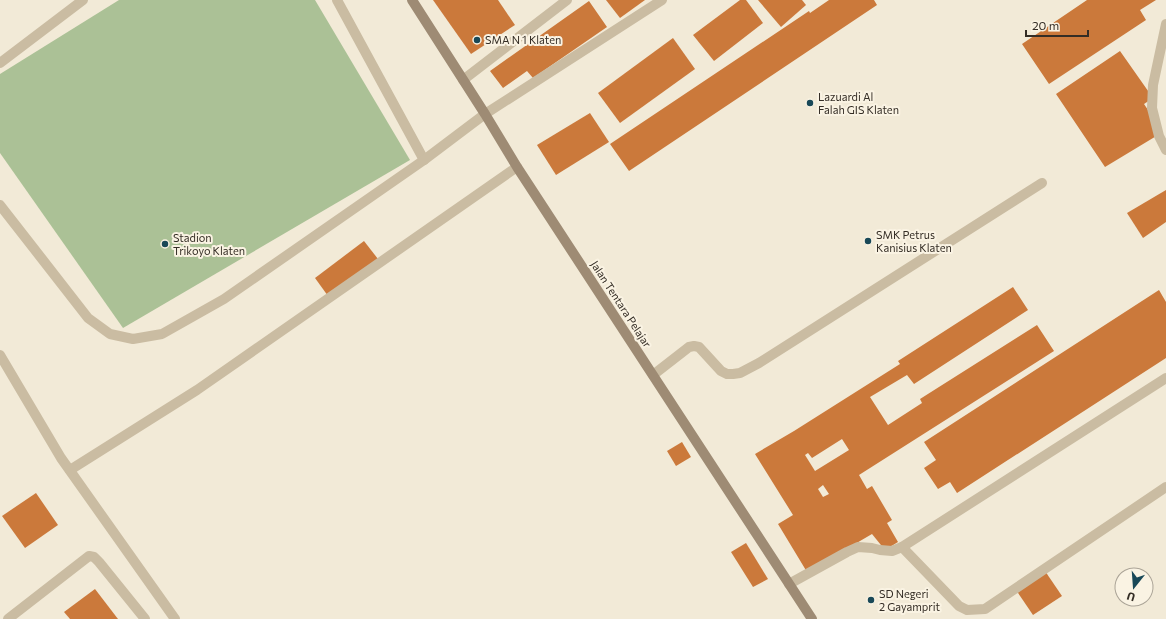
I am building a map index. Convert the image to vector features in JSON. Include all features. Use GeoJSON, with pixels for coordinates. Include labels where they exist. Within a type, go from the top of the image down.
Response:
{"type":"FeatureCollection","features":[{"type":"Feature","properties":{"kind":"main road","name":"Jalan Tentara Pelajar"},"geometry":{"type":"LineString","coordinates":[[412,0],[517,166],[812,619]]}},
{"type":"Feature","properties":{"kind":"street"},"geometry":{"type":"LineString","coordinates":[[0,63],[83,0]]}},
{"type":"Feature","properties":{"kind":"street"},"geometry":{"type":"LineString","coordinates":[[336,0],[424,160]]}},
{"type":"Feature","properties":{"kind":"street"},"geometry":{"type":"LineString","coordinates":[[463,80],[567,0]]}},
{"type":"Feature","properties":{"kind":"street"},"geometry":{"type":"LineString","coordinates":[[0,205],[88,318],[110,334],[133,339],[162,334],[224,299],[424,160],[485,114],[662,0]]}},
{"type":"Feature","properties":{"kind":"street"},"geometry":{"type":"LineString","coordinates":[[1166,24],[1154,85],[1152,108],[1159,136],[1166,150]]}},
{"type":"Feature","properties":{"kind":"street"},"geometry":{"type":"LineString","coordinates":[[70,470],[197,390],[517,166]]}},
{"type":"Feature","properties":{"kind":"street"},"geometry":{"type":"LineString","coordinates":[[653,375],[689,347],[694,346],[699,347],[721,371],[727,374],[740,372],[753,366],[1042,183]]}},
{"type":"Feature","properties":{"kind":"street"},"geometry":{"type":"LineString","coordinates":[[0,355],[61,458],[175,619]]}},
{"type":"Feature","properties":{"kind":"street"},"geometry":{"type":"LineString","coordinates":[[789,584],[847,552],[858,548],[872,548],[892,551],[902,547],[1166,378]]}},
{"type":"Feature","properties":{"kind":"street"},"geometry":{"type":"LineString","coordinates":[[902,547],[959,606],[967,610],[985,609],[1166,487]]}},
{"type":"Feature","properties":{"kind":"street"},"geometry":{"type":"LineString","coordinates":[[8,619],[89,556],[94,557],[99,562],[145,619]]}},
{"type":"Feature","properties":{"kind":"green space","name":"Stadion Trikoyo Klaten"},"geometry":{"type":"Polygon","coordinates":[[[119,0],[315,0],[410,160],[123,328],[0,153],[0,74],[119,0]]]}},
{"type":"Feature","properties":{"kind":"building","name":"SMA N 1 Klaten"},"geometry":{"type":"Polygon","coordinates":[[[433,0],[498,0],[515,25],[471,54],[433,0]]]}},
{"type":"Feature","properties":{"kind":"building"},"geometry":{"type":"Polygon","coordinates":[[[606,0],[645,0],[620,18],[606,0]]]}},
{"type":"Feature","properties":{"kind":"building"},"geometry":{"type":"Polygon","coordinates":[[[740,0],[746,0],[763,23],[714,61],[693,35],[740,0]]]}},
{"type":"Feature","properties":{"kind":"building"},"geometry":{"type":"Polygon","coordinates":[[[758,0],[802,0],[806,5],[781,27],[758,0]]]}},
{"type":"Feature","properties":{"kind":"building"},"geometry":{"type":"Polygon","coordinates":[[[829,0],[874,0],[877,5],[629,171],[610,144],[809,11],[810,13],[829,0]]]}},
{"type":"Feature","properties":{"kind":"building"},"geometry":{"type":"Polygon","coordinates":[[[1087,0],[1156,0],[1140,10],[1146,20],[1049,84],[1022,44],[1087,0]]]}},
{"type":"Feature","properties":{"kind":"building"},"geometry":{"type":"Polygon","coordinates":[[[589,1],[607,27],[533,78],[527,71],[503,88],[490,71],[589,1]]]}},
{"type":"Feature","properties":{"kind":"building"},"geometry":{"type":"Polygon","coordinates":[[[673,38],[695,69],[620,123],[598,93],[673,38]]]}},
{"type":"Feature","properties":{"kind":"building"},"geometry":{"type":"Polygon","coordinates":[[[1120,51],[1153,98],[1144,104],[1158,135],[1105,167],[1056,94],[1120,51]]]}},
{"type":"Feature","properties":{"kind":"building"},"geometry":{"type":"Polygon","coordinates":[[[590,113],[609,142],[556,175],[537,145],[590,113]]]}},
{"type":"Feature","properties":{"kind":"building"},"geometry":{"type":"Polygon","coordinates":[[[1166,190],[1166,222],[1143,238],[1127,213],[1166,190]]]}},
{"type":"Feature","properties":{"kind":"building"},"geometry":{"type":"Polygon","coordinates":[[[364,241],[378,259],[328,296],[315,278],[364,241]]]}},
{"type":"Feature","properties":{"kind":"building"},"geometry":{"type":"Polygon","coordinates":[[[1013,287],[1028,310],[914,384],[907,375],[870,397],[888,425],[922,403],[920,399],[1037,325],[1054,351],[859,475],[867,489],[872,486],[892,520],[887,523],[898,542],[885,550],[872,534],[807,572],[778,524],[793,515],[755,454],[900,364],[898,361],[1013,287]],[[842,439],[812,458],[808,453],[805,455],[815,471],[849,450],[842,439]],[[823,485],[818,489],[823,497],[829,494],[823,485]]]}},
{"type":"Feature","properties":{"kind":"building"},"geometry":{"type":"Polygon","coordinates":[[[1159,290],[1166,302],[1166,358],[957,493],[950,482],[938,489],[924,468],[936,460],[924,442],[1159,290]]]}},
{"type":"Feature","properties":{"kind":"building"},"geometry":{"type":"Polygon","coordinates":[[[682,442],[691,457],[676,466],[667,451],[682,442]]]}},
{"type":"Feature","properties":{"kind":"building"},"geometry":{"type":"Polygon","coordinates":[[[36,493],[58,525],[25,548],[2,516],[36,493]]]}},
{"type":"Feature","properties":{"kind":"building"},"geometry":{"type":"Polygon","coordinates":[[[746,543],[768,579],[753,587],[731,552],[746,543]]]}},
{"type":"Feature","properties":{"kind":"building"},"geometry":{"type":"Polygon","coordinates":[[[1045,571],[1062,596],[1033,615],[1016,590],[1045,571]]]}},
{"type":"Feature","properties":{"kind":"building"},"geometry":{"type":"Polygon","coordinates":[[[95,589],[118,619],[70,619],[64,612],[95,589]]]}},
{"type":"Feature","properties":{"kind":"place","name":"SMA N 1 Klaten"},"geometry":{"type":"Point","coordinates":[477,40]}},
{"type":"Feature","properties":{"kind":"place","name":"Lazuardi Al Falah GIS Klaten"},"geometry":{"type":"Point","coordinates":[810,103]}},
{"type":"Feature","properties":{"kind":"place","name":"SMK Petrus Kanisius Klaten"},"geometry":{"type":"Point","coordinates":[868,241]}},
{"type":"Feature","properties":{"kind":"place","name":"Stadion Trikoyo Klaten"},"geometry":{"type":"Point","coordinates":[165,244]}},
{"type":"Feature","properties":{"kind":"place","name":"SD Negeri 2 Gayamprit"},"geometry":{"type":"Point","coordinates":[871,600]}}]}
